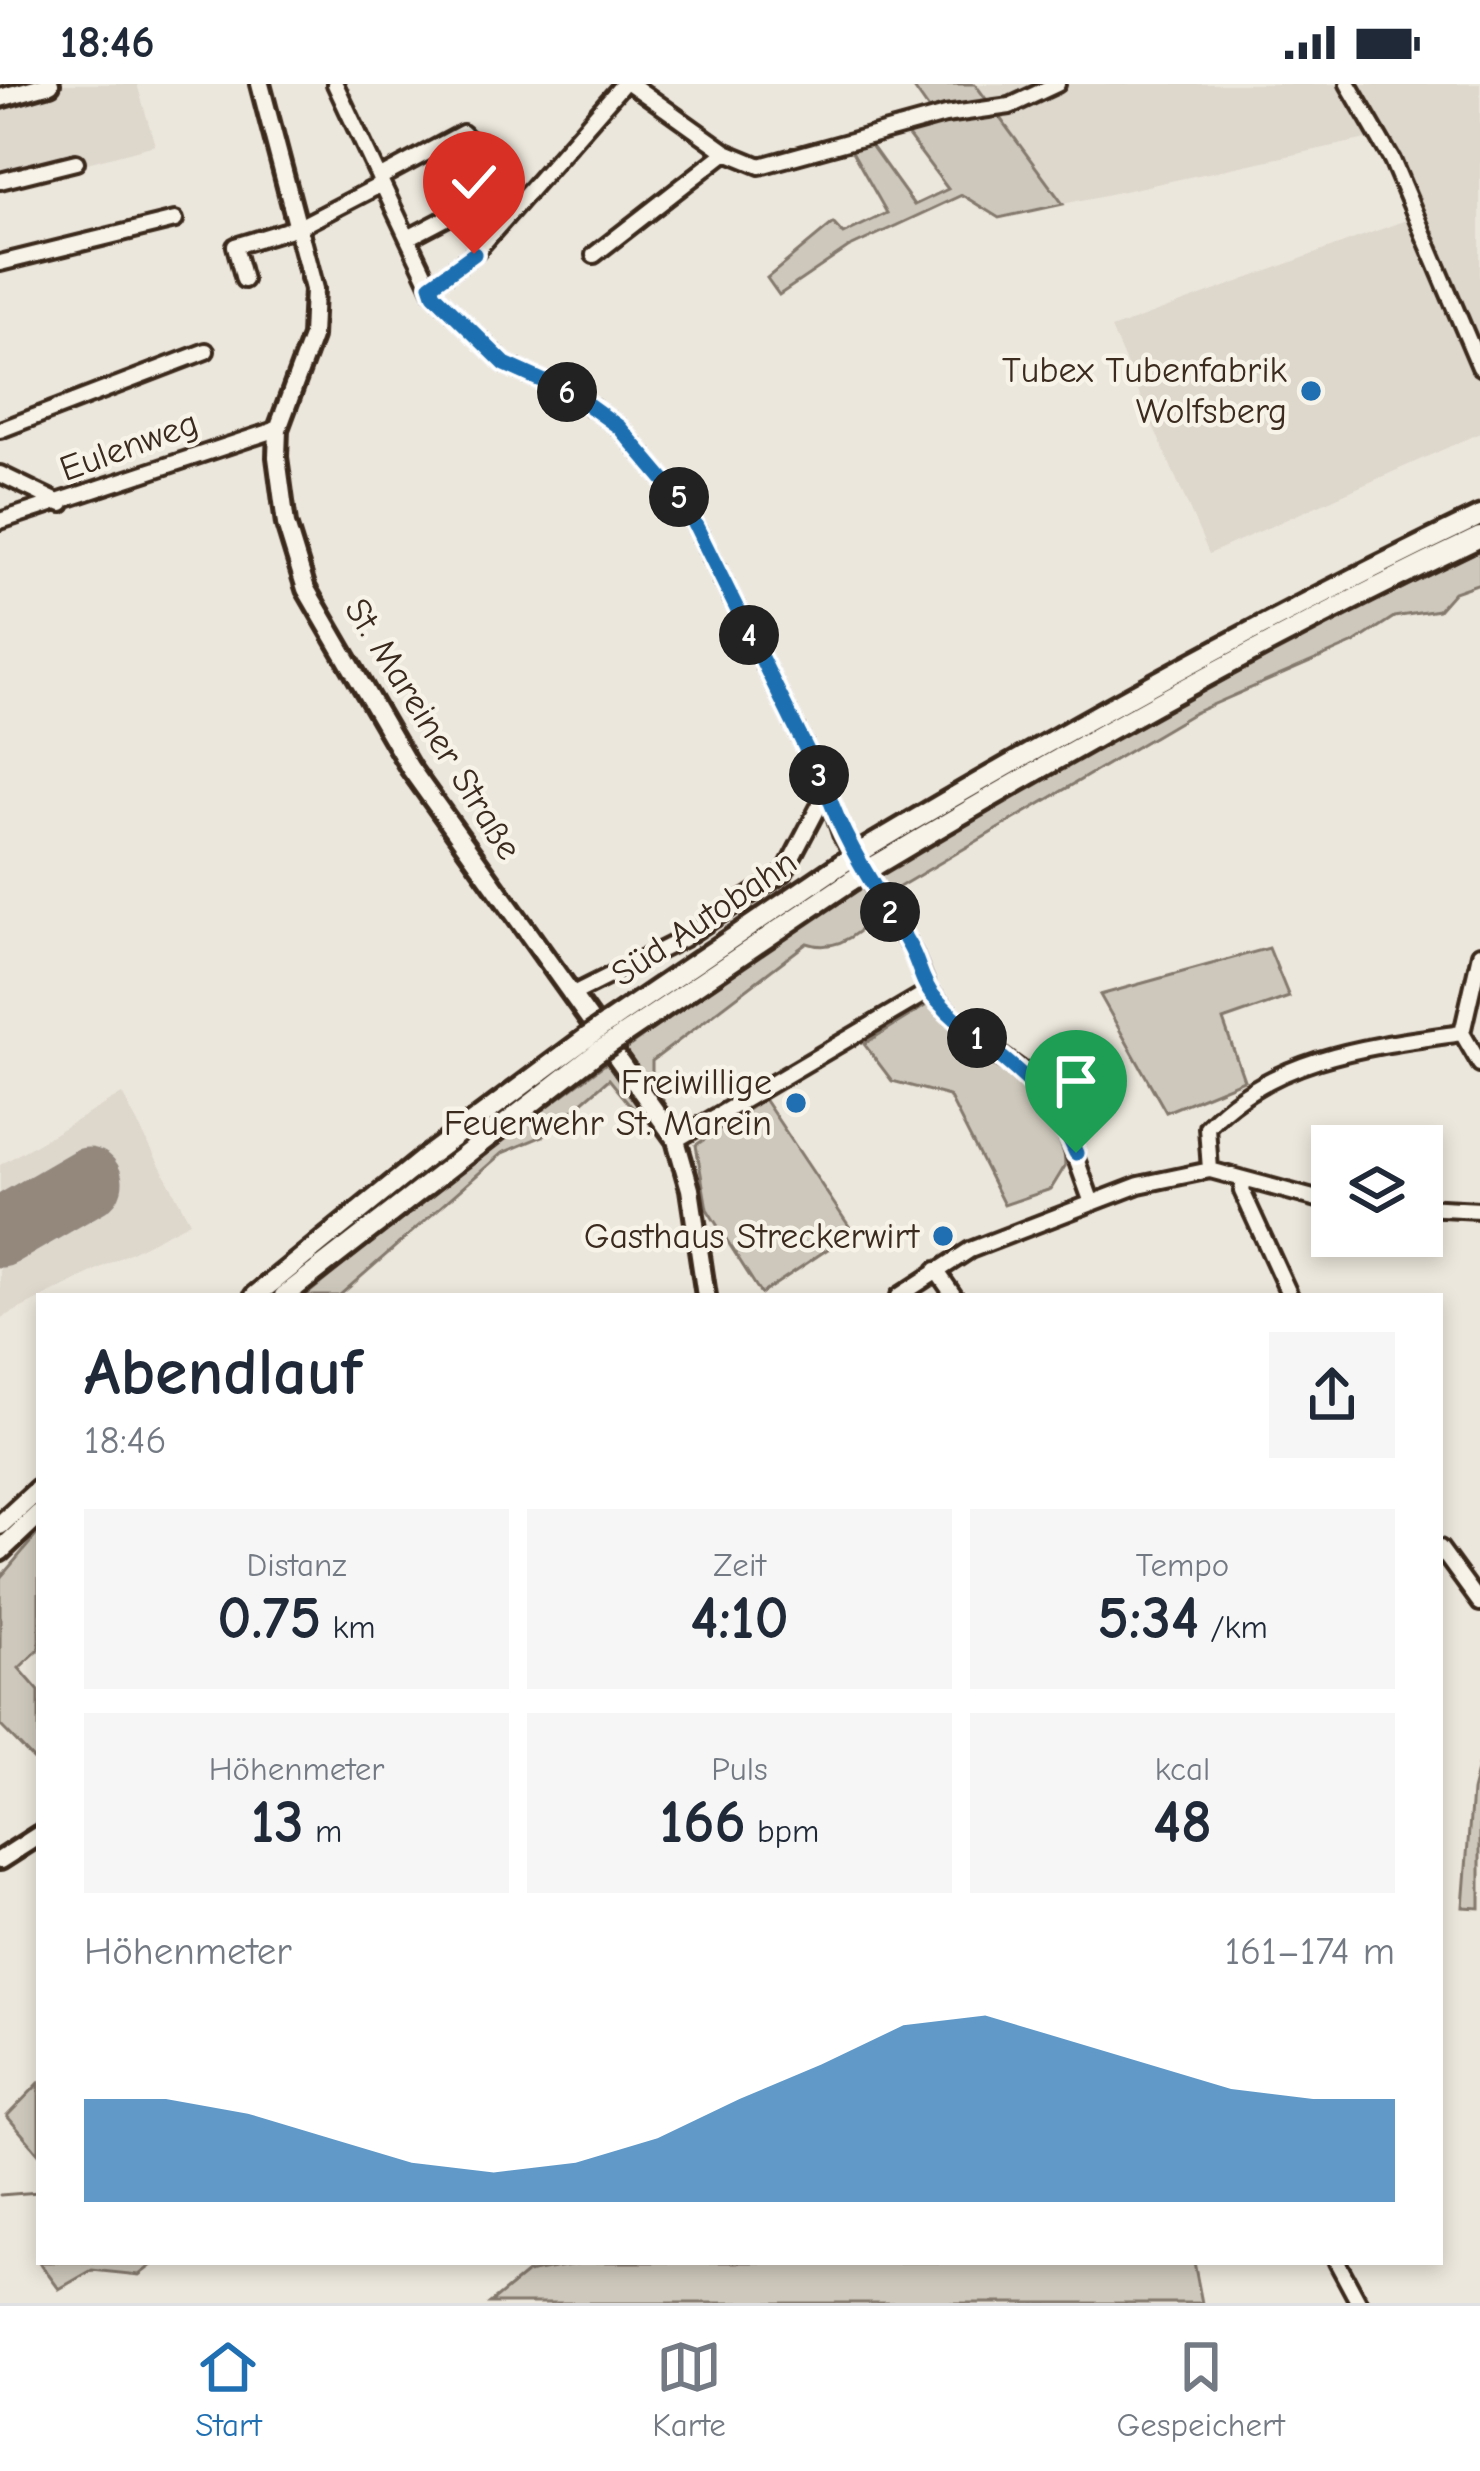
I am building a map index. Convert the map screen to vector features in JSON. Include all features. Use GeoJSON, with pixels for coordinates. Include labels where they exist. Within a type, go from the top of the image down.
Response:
{"type":"FeatureCollection","features":[{"type":"Feature","properties":{"kind":"highway","name":"Süd Autobahn"},"geometry":{"type":"LineString","coordinates":[[259,1293],[424,1158],[871,856],[1096,713],[1328,588],[1480,516]]}},
{"type":"Feature","properties":{"kind":"highway","name":"Süd Autobahn"},"geometry":{"type":"LineString","coordinates":[[871,856],[1336,606],[1480,537]]}},
{"type":"Feature","properties":{"kind":"highway","name":"Süd Autobahn"},"geometry":{"type":"LineString","coordinates":[[288,1293],[594,1044]]}},
{"type":"Feature","properties":{"kind":"highway"},"geometry":{"type":"LineString","coordinates":[[0,1525],[36,1492]]}},
{"type":"Feature","properties":{"kind":"highway"},"geometry":{"type":"LineString","coordinates":[[0,1551],[36,1517]]}},
{"type":"Feature","properties":{"kind":"main road"},"geometry":{"type":"LineString","coordinates":[[0,98],[50,84]]}},
{"type":"Feature","properties":{"kind":"main road","name":"St. Mareiner Straße"},"geometry":{"type":"LineString","coordinates":[[260,84],[271,142],[301,226],[315,316],[304,366],[278,429],[282,502],[306,590],[410,768],[676,1140],[690,1190],[706,1293]]}},
{"type":"Feature","properties":{"kind":"main road"},"geometry":{"type":"LineString","coordinates":[[0,1860],[36,1837]]}},
{"type":"Feature","properties":{"kind":"street"},"geometry":{"type":"LineString","coordinates":[[335,84],[431,285],[458,320],[505,364],[576,396],[619,427],[686,506],[827,791],[841,834],[913,952],[928,991],[966,1030],[1030,1076],[1060,1114],[1092,1203]]}},
{"type":"Feature","properties":{"kind":"street"},"geometry":{"type":"LineString","coordinates":[[431,285],[474,254],[627,84],[752,165],[775,164],[944,116],[1010,106],[1057,84]]}},
{"type":"Feature","properties":{"kind":"street"},"geometry":{"type":"LineString","coordinates":[[1348,84],[1392,160],[1480,367]]}},
{"type":"Feature","properties":{"kind":"street"},"geometry":{"type":"LineString","coordinates":[[244,280],[235,246],[301,226],[463,133],[491,164],[487,179],[454,214],[410,237]]}},
{"type":"Feature","properties":{"kind":"street"},"geometry":{"type":"LineString","coordinates":[[594,255],[726,152]]}},
{"type":"Feature","properties":{"kind":"street"},"geometry":{"type":"LineString","coordinates":[[0,181],[76,162]]}},
{"type":"Feature","properties":{"kind":"street"},"geometry":{"type":"LineString","coordinates":[[0,262],[175,220]]}},
{"type":"Feature","properties":{"kind":"street"},"geometry":{"type":"LineString","coordinates":[[0,430],[206,351]]}},
{"type":"Feature","properties":{"kind":"street","name":"Eulenweg"},"geometry":{"type":"LineString","coordinates":[[0,521],[62,504],[196,452],[278,429]]}},
{"type":"Feature","properties":{"kind":"street"},"geometry":{"type":"LineString","coordinates":[[0,474],[62,504]]}},
{"type":"Feature","properties":{"kind":"street"},"geometry":{"type":"LineString","coordinates":[[571,995],[683,939],[784,873],[827,791]]}},
{"type":"Feature","properties":{"kind":"street"},"geometry":{"type":"LineString","coordinates":[[1480,954],[1462,1033],[1480,1064]]}},
{"type":"Feature","properties":{"kind":"street"},"geometry":{"type":"LineString","coordinates":[[676,1140],[928,991]]}},
{"type":"Feature","properties":{"kind":"street"},"geometry":{"type":"LineString","coordinates":[[1210,1169],[1208,1127],[1230,1103],[1259,1084],[1323,1057],[1462,1033]]}},
{"type":"Feature","properties":{"kind":"street"},"geometry":{"type":"LineString","coordinates":[[903,1293],[970,1250],[1139,1185],[1210,1169],[1311,1198]]}},
{"type":"Feature","properties":{"kind":"street"},"geometry":{"type":"LineString","coordinates":[[1244,1181],[1242,1191],[1289,1293]]}},
{"type":"Feature","properties":{"kind":"street"},"geometry":{"type":"LineString","coordinates":[[1443,1208],[1480,1210]]}},
{"type":"Feature","properties":{"kind":"street"},"geometry":{"type":"LineString","coordinates":[[936,1270],[952,1293]]}},
{"type":"Feature","properties":{"kind":"street"},"geometry":{"type":"LineString","coordinates":[[1443,1552],[1480,1603]]}},
{"type":"Feature","properties":{"kind":"street"},"geometry":{"type":"LineString","coordinates":[[1339,2265],[1359,2303]]}},
{"type":"Feature","properties":{"kind":"shaded area"},"geometry":{"type":"Polygon","coordinates":[[[0,84],[137,84],[155,145],[0,186],[0,84]]]}},
{"type":"Feature","properties":{"kind":"shaded area"},"geometry":{"type":"Polygon","coordinates":[[[911,84],[975,84],[1063,204],[999,218],[962,195],[848,248],[779,295],[767,278],[833,223],[843,234],[887,213],[849,146],[868,141],[914,205],[948,189],[905,132],[939,124],[911,84]]]}},
{"type":"Feature","properties":{"kind":"shaded area"},"geometry":{"type":"Polygon","coordinates":[[[975,84],[1480,84],[1480,433],[1209,554],[1111,329],[1406,220],[1371,138],[1063,204],[975,84]]]}},
{"type":"Feature","properties":{"kind":"shaded area"},"geometry":{"type":"Polygon","coordinates":[[[1480,550],[1480,583],[1454,592],[1438,610],[1394,617],[1354,643],[1194,713],[894,890],[858,932],[834,944],[807,943],[652,1061],[652,1084],[663,1100],[640,1117],[609,1079],[543,1136],[502,1153],[342,1293],[309,1293],[622,1051],[843,899],[1071,760],[1260,658],[1480,550]]]}},
{"type":"Feature","properties":{"kind":"shaded area"},"geometry":{"type":"Polygon","coordinates":[[[1269,948],[1289,997],[1223,1020],[1244,1080],[1166,1112],[1100,995],[1269,948]]]}},
{"type":"Feature","properties":{"kind":"shaded area"},"geometry":{"type":"Polygon","coordinates":[[[930,1003],[989,1063],[1041,1094],[1063,1133],[1065,1166],[1051,1189],[1004,1205],[949,1096],[892,1081],[864,1044],[930,1003]]]}},
{"type":"Feature","properties":{"kind":"shaded area"},"geometry":{"type":"Polygon","coordinates":[[[122,1094],[190,1222],[51,1293],[36,1293],[36,1301],[0,1319],[0,1165],[122,1094]]]}},
{"type":"Feature","properties":{"kind":"shaded area"},"geometry":{"type":"Polygon","coordinates":[[[764,1099],[853,1232],[760,1293],[707,1209],[696,1145],[764,1099]]]}},
{"type":"Feature","properties":{"kind":"shaded area"},"geometry":{"type":"Polygon","coordinates":[[[36,1536],[36,1652],[19,1668],[36,1688],[36,1762],[0,1725],[0,1578],[36,1536]]]}},
{"type":"Feature","properties":{"kind":"shaded area"},"geometry":{"type":"Polygon","coordinates":[[[1480,1758],[1480,1908],[1463,1907],[1472,1791],[1480,1758]]]}},
{"type":"Feature","properties":{"kind":"shaded area"},"geometry":{"type":"Polygon","coordinates":[[[36,2086],[36,2150],[7,2116],[36,2086]]]}},
{"type":"Feature","properties":{"kind":"shaded area"},"geometry":{"type":"Polygon","coordinates":[[[41,2265],[152,2265],[139,2275],[92,2270],[59,2289],[41,2265]]]}},
{"type":"Feature","properties":{"kind":"shaded area"},"geometry":{"type":"Polygon","coordinates":[[[571,2265],[1195,2265],[1202,2303],[490,2303],[527,2273],[571,2265]]]}},
{"type":"Feature","properties":{"kind":"waterway"},"geometry":{"type":"LineString","coordinates":[[0,2195],[36,2192]]}},
{"type":"Feature","properties":{"kind":"runway"},"geometry":{"type":"LineString","coordinates":[[0,1233],[88,1182]]}},
{"type":"Feature","properties":{"kind":"place","name":"Tubex Tubenfabrik Wolfsberg"},"geometry":{"type":"Point","coordinates":[1311,391]}},
{"type":"Feature","properties":{"kind":"place","name":"Freiwillige Feuerwehr St. Marein"},"geometry":{"type":"Point","coordinates":[796,1103]}},
{"type":"Feature","properties":{"kind":"place","name":"Gasthaus Streckerwirt"},"geometry":{"type":"Point","coordinates":[943,1236]}},
{"type":"Feature","properties":{"kind":"route"},"geometry":{"type":"LineString","coordinates":[[474,254],[431,285],[434,294],[505,364],[576,396],[619,427],[686,506],[827,791],[841,834],[913,952],[928,991],[966,1030],[1030,1076],[1060,1114],[1076,1153]]}}]}
